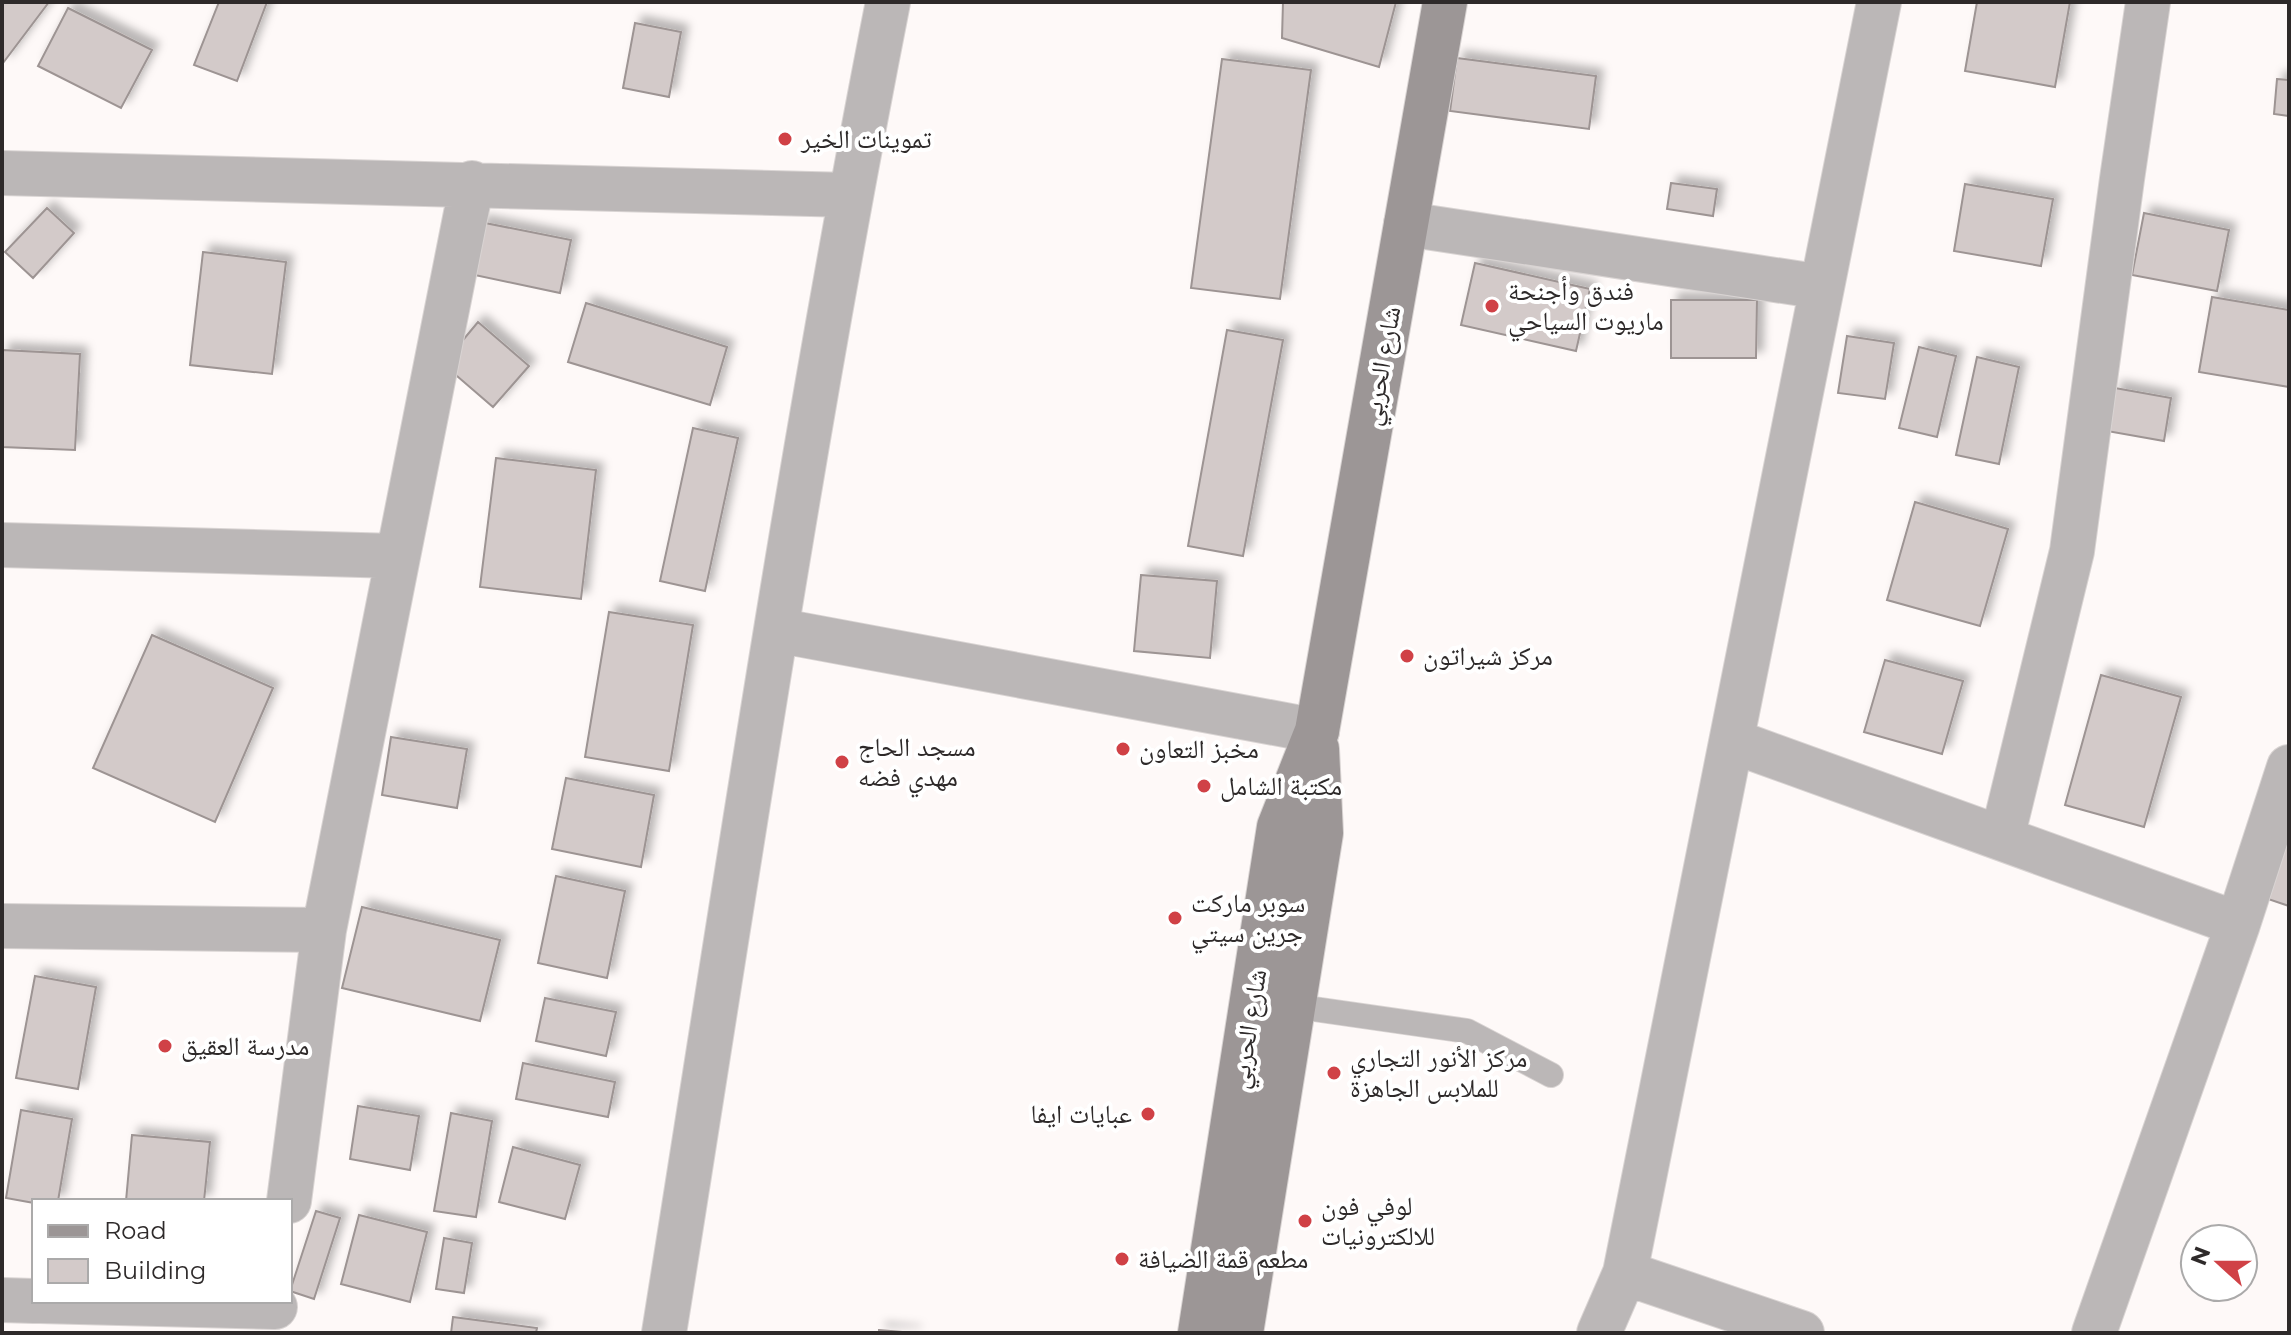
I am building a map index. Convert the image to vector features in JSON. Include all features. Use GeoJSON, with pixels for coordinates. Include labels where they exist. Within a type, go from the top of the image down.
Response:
{"type":"FeatureCollection","features":[{"type":"Feature","properties":{"kind":"street"},"geometry":{"type":"LineString","coordinates":[[664,1333],[776,630],[850,195],[888,2]]}},
{"type":"Feature","properties":{"kind":"street","name":"شارع الحربي"},"geometry":{"type":"LineString","coordinates":[[1200,1333],[1279,827],[1317,731],[1445,2]]}},
{"type":"Feature","properties":{"kind":"street"},"geometry":{"type":"LineString","coordinates":[[1599,1333],[1625,1273],[1879,2]]}},
{"type":"Feature","properties":{"kind":"street"},"geometry":{"type":"LineString","coordinates":[[2002,838],[2072,551],[2148,2]]}},
{"type":"Feature","properties":{"kind":"street"},"geometry":{"type":"LineString","coordinates":[[2,173],[850,195]]}},
{"type":"Feature","properties":{"kind":"street"},"geometry":{"type":"LineString","coordinates":[[289,1199],[324,930],[472,183]]}},
{"type":"Feature","properties":{"kind":"street"},"geometry":{"type":"LineString","coordinates":[[1406,224],[1822,287]]}},
{"type":"Feature","properties":{"kind":"street"},"geometry":{"type":"LineString","coordinates":[[2,545],[396,556]]}},
{"type":"Feature","properties":{"kind":"street"},"geometry":{"type":"LineString","coordinates":[[776,630],[1317,731]]}},
{"type":"Feature","properties":{"kind":"street","name":"شارع الحربي"},"geometry":{"type":"LineString","coordinates":[[1241,1333],[1321,833],[1317,731]]}},
{"type":"Feature","properties":{"kind":"street"},"geometry":{"type":"LineString","coordinates":[[1732,741],[2238,924]]}},
{"type":"Feature","properties":{"kind":"street"},"geometry":{"type":"LineString","coordinates":[[2094,1333],[2238,924],[2289,767]]}},
{"type":"Feature","properties":{"kind":"street"},"geometry":{"type":"LineString","coordinates":[[2,926],[324,930]]}},
{"type":"Feature","properties":{"kind":"street"},"geometry":{"type":"LineString","coordinates":[[1625,1273],[1802,1333]]}},
{"type":"Feature","properties":{"kind":"street"},"geometry":{"type":"LineString","coordinates":[[2,1300],[32,1301]]}},
{"type":"Feature","properties":{"kind":"street"},"geometry":{"type":"LineString","coordinates":[[73,1303],[274,1314]]}},
{"type":"Feature","properties":{"kind":"lane"},"geometry":{"type":"LineString","coordinates":[[1293,1006],[1467,1031],[1551,1075]]}},
{"type":"Feature","properties":{"kind":"building"},"geometry":{"type":"Polygon","coordinates":[[[2,2],[49,2],[3,63],[2,62],[2,2]]]}},
{"type":"Feature","properties":{"kind":"building"},"geometry":{"type":"Polygon","coordinates":[[[219,2],[267,2],[237,81],[194,65],[219,2]]]}},
{"type":"Feature","properties":{"kind":"building"},"geometry":{"type":"Polygon","coordinates":[[[1283,2],[1396,2],[1379,67],[1282,38],[1283,2]]]}},
{"type":"Feature","properties":{"kind":"building"},"geometry":{"type":"Polygon","coordinates":[[[1977,2],[2070,2],[2055,87],[1965,71],[1977,2]]]}},
{"type":"Feature","properties":{"kind":"building"},"geometry":{"type":"Polygon","coordinates":[[[68,8],[152,50],[121,108],[38,66],[68,8]]]}},
{"type":"Feature","properties":{"kind":"building"},"geometry":{"type":"Polygon","coordinates":[[[635,23],[681,32],[669,97],[623,88],[635,23]]]}},
{"type":"Feature","properties":{"kind":"building"},"geometry":{"type":"Polygon","coordinates":[[[1457,58],[1596,76],[1589,129],[1450,111],[1457,58]]]}},
{"type":"Feature","properties":{"kind":"building"},"geometry":{"type":"Polygon","coordinates":[[[1222,59],[1311,70],[1280,299],[1191,288],[1222,59]]]}},
{"type":"Feature","properties":{"kind":"building"},"geometry":{"type":"Polygon","coordinates":[[[2277,79],[2289,80],[2289,116],[2274,114],[2277,79]]]}},
{"type":"Feature","properties":{"kind":"building"},"geometry":{"type":"Polygon","coordinates":[[[1671,183],[1717,189],[1713,216],[1667,209],[1671,183]]]}},
{"type":"Feature","properties":{"kind":"building"},"geometry":{"type":"Polygon","coordinates":[[[1965,184],[2053,199],[2041,266],[1954,251],[1965,184]]]}},
{"type":"Feature","properties":{"kind":"building"},"geometry":{"type":"Polygon","coordinates":[[[47,208],[74,233],[33,278],[5,252],[47,208]]]}},
{"type":"Feature","properties":{"kind":"building"},"geometry":{"type":"Polygon","coordinates":[[[2144,213],[2229,230],[2217,291],[2132,275],[2144,213]]]}},
{"type":"Feature","properties":{"kind":"building"},"geometry":{"type":"Polygon","coordinates":[[[480,222],[571,240],[560,293],[470,274],[480,222]]]}},
{"type":"Feature","properties":{"kind":"building"},"geometry":{"type":"Polygon","coordinates":[[[203,252],[286,262],[272,374],[190,365],[203,252]]]}},
{"type":"Feature","properties":{"kind":"building"},"geometry":{"type":"Polygon","coordinates":[[[1475,263],[1590,289],[1576,351],[1461,325],[1475,263]]]}},
{"type":"Feature","properties":{"kind":"building"},"geometry":{"type":"Polygon","coordinates":[[[2212,297],[2289,310],[2289,387],[2199,372],[2212,297]]]}},
{"type":"Feature","properties":{"kind":"building"},"geometry":{"type":"Polygon","coordinates":[[[1671,300],[1757,300],[1756,358],[1671,358],[1671,300]]]}},
{"type":"Feature","properties":{"kind":"building"},"geometry":{"type":"Polygon","coordinates":[[[586,303],[727,347],[710,405],[568,362],[586,303]]]}},
{"type":"Feature","properties":{"kind":"building"},"geometry":{"type":"Polygon","coordinates":[[[478,322],[529,366],[493,407],[443,364],[478,322]]]}},
{"type":"Feature","properties":{"kind":"building"},"geometry":{"type":"Polygon","coordinates":[[[1227,330],[1283,340],[1243,556],[1188,546],[1227,330]]]}},
{"type":"Feature","properties":{"kind":"building"},"geometry":{"type":"Polygon","coordinates":[[[1847,336],[1894,343],[1885,399],[1838,393],[1847,336]]]}},
{"type":"Feature","properties":{"kind":"building"},"geometry":{"type":"Polygon","coordinates":[[[1919,347],[1956,356],[1937,437],[1899,428],[1919,347]]]}},
{"type":"Feature","properties":{"kind":"building"},"geometry":{"type":"Polygon","coordinates":[[[2,350],[80,354],[75,450],[2,447],[2,350]]]}},
{"type":"Feature","properties":{"kind":"building"},"geometry":{"type":"Polygon","coordinates":[[[1977,357],[2019,367],[1999,464],[1956,455],[1977,357]]]}},
{"type":"Feature","properties":{"kind":"building"},"geometry":{"type":"Polygon","coordinates":[[[2115,388],[2171,398],[2164,441],[2107,431],[2115,388]]]}},
{"type":"Feature","properties":{"kind":"building"},"geometry":{"type":"Polygon","coordinates":[[[693,428],[738,438],[705,591],[660,581],[693,428]]]}},
{"type":"Feature","properties":{"kind":"building"},"geometry":{"type":"Polygon","coordinates":[[[496,458],[596,470],[581,599],[480,587],[496,458]]]}},
{"type":"Feature","properties":{"kind":"building"},"geometry":{"type":"Polygon","coordinates":[[[1915,502],[2008,529],[1980,626],[1887,600],[1915,502]]]}},
{"type":"Feature","properties":{"kind":"building"},"geometry":{"type":"Polygon","coordinates":[[[1141,575],[1217,581],[1210,658],[1134,651],[1141,575]]]}},
{"type":"Feature","properties":{"kind":"building"},"geometry":{"type":"Polygon","coordinates":[[[609,612],[693,625],[669,771],[585,757],[609,612]]]}},
{"type":"Feature","properties":{"kind":"building"},"geometry":{"type":"Polygon","coordinates":[[[152,635],[273,688],[215,822],[93,768],[152,635]]]}},
{"type":"Feature","properties":{"kind":"building"},"geometry":{"type":"Polygon","coordinates":[[[1885,660],[1963,681],[1942,754],[1864,732],[1885,660]]]}},
{"type":"Feature","properties":{"kind":"building"},"geometry":{"type":"Polygon","coordinates":[[[2101,675],[2181,697],[2144,827],[2065,805],[2101,675]]]}},
{"type":"Feature","properties":{"kind":"building"},"geometry":{"type":"Polygon","coordinates":[[[391,737],[467,749],[457,808],[382,795],[391,737]]]}},
{"type":"Feature","properties":{"kind":"building"},"geometry":{"type":"Polygon","coordinates":[[[566,778],[654,795],[641,867],[552,849],[566,778]]]}},
{"type":"Feature","properties":{"kind":"building"},"geometry":{"type":"Polygon","coordinates":[[[2289,838],[2289,906],[2265,898],[2289,838]]]}},
{"type":"Feature","properties":{"kind":"building"},"geometry":{"type":"Polygon","coordinates":[[[556,876],[625,891],[607,978],[538,963],[556,876]]]}},
{"type":"Feature","properties":{"kind":"building"},"geometry":{"type":"Polygon","coordinates":[[[362,907],[500,940],[480,1021],[342,988],[362,907]]]}},
{"type":"Feature","properties":{"kind":"building"},"geometry":{"type":"Polygon","coordinates":[[[35,976],[96,987],[78,1089],[16,1078],[35,976]]]}},
{"type":"Feature","properties":{"kind":"building"},"geometry":{"type":"Polygon","coordinates":[[[545,998],[616,1012],[606,1056],[536,1041],[545,998]]]}},
{"type":"Feature","properties":{"kind":"building"},"geometry":{"type":"Polygon","coordinates":[[[523,1063],[615,1082],[608,1117],[516,1099],[523,1063]]]}},
{"type":"Feature","properties":{"kind":"building"},"geometry":{"type":"Polygon","coordinates":[[[358,1106],[419,1116],[410,1170],[350,1159],[358,1106]]]}},
{"type":"Feature","properties":{"kind":"building"},"geometry":{"type":"Polygon","coordinates":[[[21,1110],[72,1119],[58,1199],[32,1199],[32,1203],[6,1198],[21,1110]]]}},
{"type":"Feature","properties":{"kind":"building"},"geometry":{"type":"Polygon","coordinates":[[[451,1113],[492,1121],[476,1217],[434,1211],[451,1113]]]}},
{"type":"Feature","properties":{"kind":"building"},"geometry":{"type":"Polygon","coordinates":[[[132,1135],[210,1142],[204,1199],[126,1199],[132,1135]]]}},
{"type":"Feature","properties":{"kind":"building"},"geometry":{"type":"Polygon","coordinates":[[[513,1147],[580,1165],[565,1219],[499,1202],[513,1147]]]}},
{"type":"Feature","properties":{"kind":"building"},"geometry":{"type":"Polygon","coordinates":[[[316,1211],[340,1218],[314,1299],[292,1292],[316,1211]]]}},
{"type":"Feature","properties":{"kind":"building"},"geometry":{"type":"Polygon","coordinates":[[[359,1215],[427,1232],[410,1302],[341,1284],[359,1215]]]}},
{"type":"Feature","properties":{"kind":"building"},"geometry":{"type":"Polygon","coordinates":[[[444,1238],[472,1243],[464,1293],[436,1289],[444,1238]]]}},
{"type":"Feature","properties":{"kind":"building"},"geometry":{"type":"Polygon","coordinates":[[[453,1317],[537,1328],[536,1333],[451,1333],[453,1317]]]}},
{"type":"Feature","properties":{"kind":"building"},"geometry":{"type":"Polygon","coordinates":[[[879,1330],[915,1333],[879,1333],[879,1330]]]}},
{"type":"Feature","properties":{"kind":"place","name":"تموينات الخير"},"geometry":{"type":"Point","coordinates":[785,139]}},
{"type":"Feature","properties":{"kind":"place","name":"فندق وأجنحة ماريوت السياحي"},"geometry":{"type":"Point","coordinates":[1492,306]}},
{"type":"Feature","properties":{"kind":"place","name":"مركز شيراتون"},"geometry":{"type":"Point","coordinates":[1407,656]}},
{"type":"Feature","properties":{"kind":"place","name":"مخبز التعاون"},"geometry":{"type":"Point","coordinates":[1123,749]}},
{"type":"Feature","properties":{"kind":"place","name":"مسجد الحاج مهدي فضه"},"geometry":{"type":"Point","coordinates":[842,762]}},
{"type":"Feature","properties":{"kind":"place","name":"مكتبة الشامل"},"geometry":{"type":"Point","coordinates":[1204,786]}},
{"type":"Feature","properties":{"kind":"place","name":"سوبر ماركت جرين سيتي"},"geometry":{"type":"Point","coordinates":[1175,918]}},
{"type":"Feature","properties":{"kind":"place","name":"مدرسة العقيق"},"geometry":{"type":"Point","coordinates":[165,1046]}},
{"type":"Feature","properties":{"kind":"place","name":"مركز الأنور التجاري للملابس الجاهزة"},"geometry":{"type":"Point","coordinates":[1334,1073]}},
{"type":"Feature","properties":{"kind":"place","name":"عبايات ايفا"},"geometry":{"type":"Point","coordinates":[1148,1114]}},
{"type":"Feature","properties":{"kind":"place","name":"لوفي فون للالكترونيات"},"geometry":{"type":"Point","coordinates":[1305,1221]}},
{"type":"Feature","properties":{"kind":"place","name":"مطعم قمة الضيافة"},"geometry":{"type":"Point","coordinates":[1122,1259]}}]}
